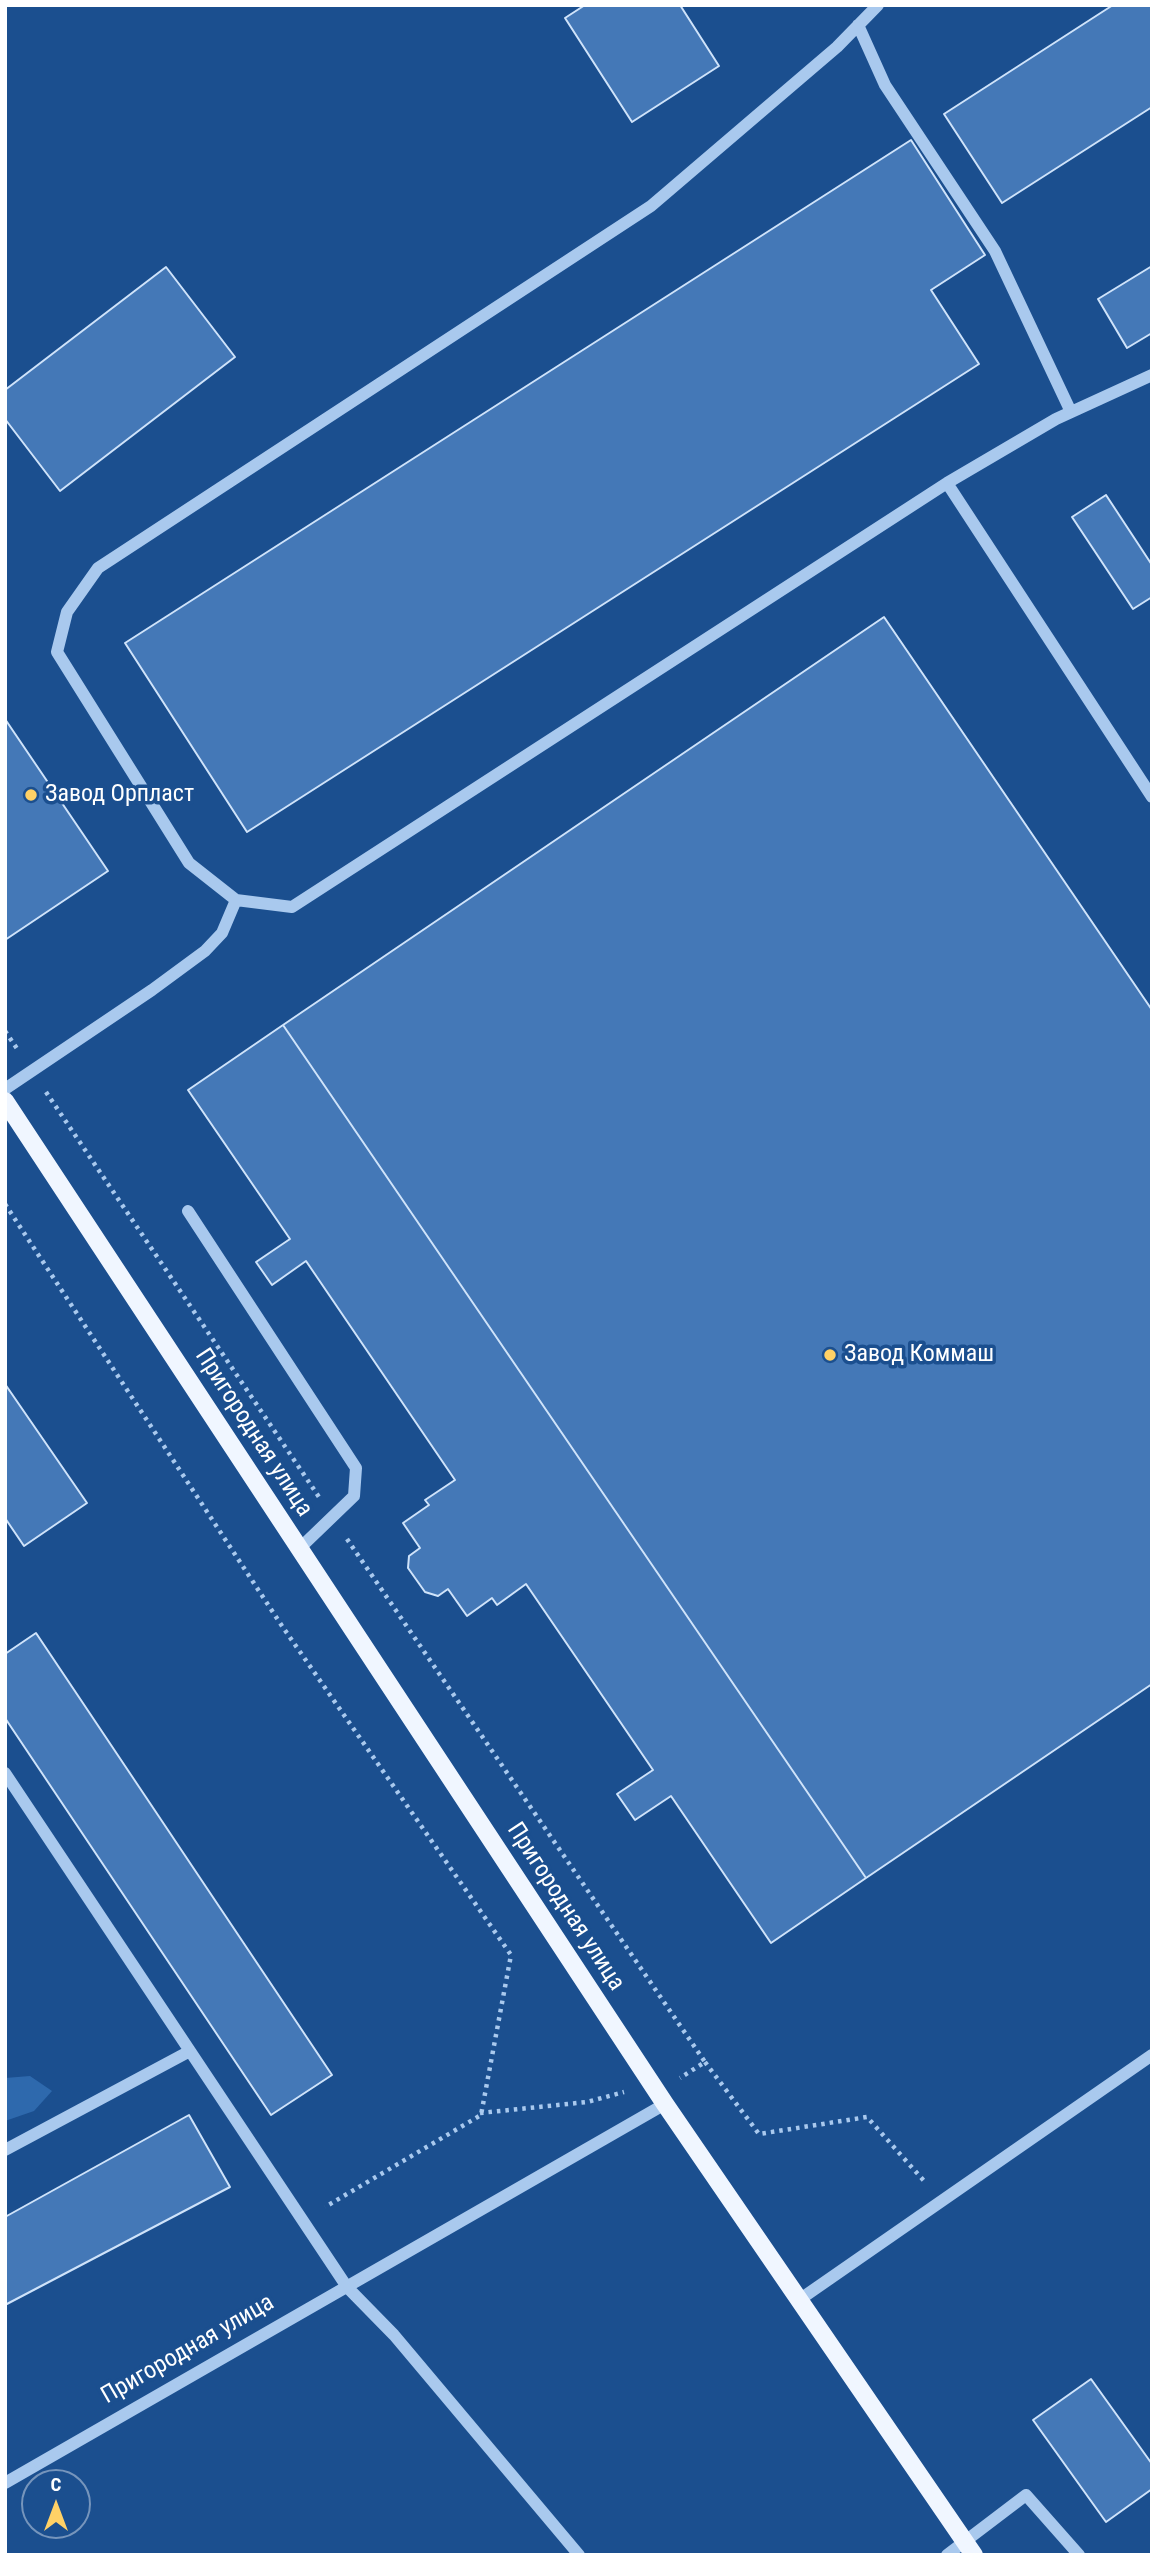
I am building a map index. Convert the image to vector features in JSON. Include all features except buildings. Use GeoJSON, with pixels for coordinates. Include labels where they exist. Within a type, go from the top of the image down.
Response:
{"type":"FeatureCollection","features":[{"type":"Feature","properties":{"kind":"main road","name":"Пригородная улица"},"geometry":{"type":"LineString","coordinates":[[5,1101],[665,2104]]}},
{"type":"Feature","properties":{"kind":"main road"},"geometry":{"type":"LineString","coordinates":[[665,2104],[969,2547]]}},
{"type":"Feature","properties":{"kind":"street"},"geometry":{"type":"LineString","coordinates":[[877,5],[837,47],[651,206],[98,568],[67,612],[57,652],[189,863],[236,900],[292,907],[947,483],[1056,419],[1152,375]]}},
{"type":"Feature","properties":{"kind":"street"},"geometry":{"type":"LineString","coordinates":[[859,25],[885,85],[995,251],[1071,412]]}},
{"type":"Feature","properties":{"kind":"street"},"geometry":{"type":"LineString","coordinates":[[947,483],[1152,797]]}},
{"type":"Feature","properties":{"kind":"street"},"geometry":{"type":"LineString","coordinates":[[5,1090],[205,951],[222,933],[236,900]]}},
{"type":"Feature","properties":{"kind":"street"},"geometry":{"type":"LineString","coordinates":[[188,1211],[356,1468],[354,1496],[300,1548]]}},
{"type":"Feature","properties":{"kind":"street"},"geometry":{"type":"LineString","coordinates":[[5,1773],[347,2287],[394,2335],[579,2555]]}},
{"type":"Feature","properties":{"kind":"street"},"geometry":{"type":"LineString","coordinates":[[5,2150],[190,2051]]}},
{"type":"Feature","properties":{"kind":"street"},"geometry":{"type":"LineString","coordinates":[[799,2300],[1152,2055]]}},
{"type":"Feature","properties":{"kind":"street","name":"Пригородная улица"},"geometry":{"type":"LineString","coordinates":[[5,2483],[665,2104]]}},
{"type":"Feature","properties":{"kind":"street"},"geometry":{"type":"LineString","coordinates":[[947,2555],[969,2547],[1026,2496],[1079,2555]]}},
{"type":"Feature","properties":{"kind":"path"},"geometry":{"type":"LineString","coordinates":[[5,1204],[282,1626],[511,1955],[481,2115],[303,2220]]}},
{"type":"Feature","properties":{"kind":"path"},"geometry":{"type":"LineString","coordinates":[[705,2062],[759,2134],[866,2117],[943,2201]]}},
{"type":"Feature","properties":{"kind":"shaded area"},"geometry":{"type":"Polygon","coordinates":[[[30,2076],[52,2091],[34,2111],[5,2121],[5,2078],[30,2076]]]}},
{"type":"Feature","properties":{"kind":"place","name":"Завод Орпласт"},"geometry":{"type":"Point","coordinates":[31,795]}},
{"type":"Feature","properties":{"kind":"place","name":"Завод Коммаш"},"geometry":{"type":"Point","coordinates":[830,1355]}}]}
